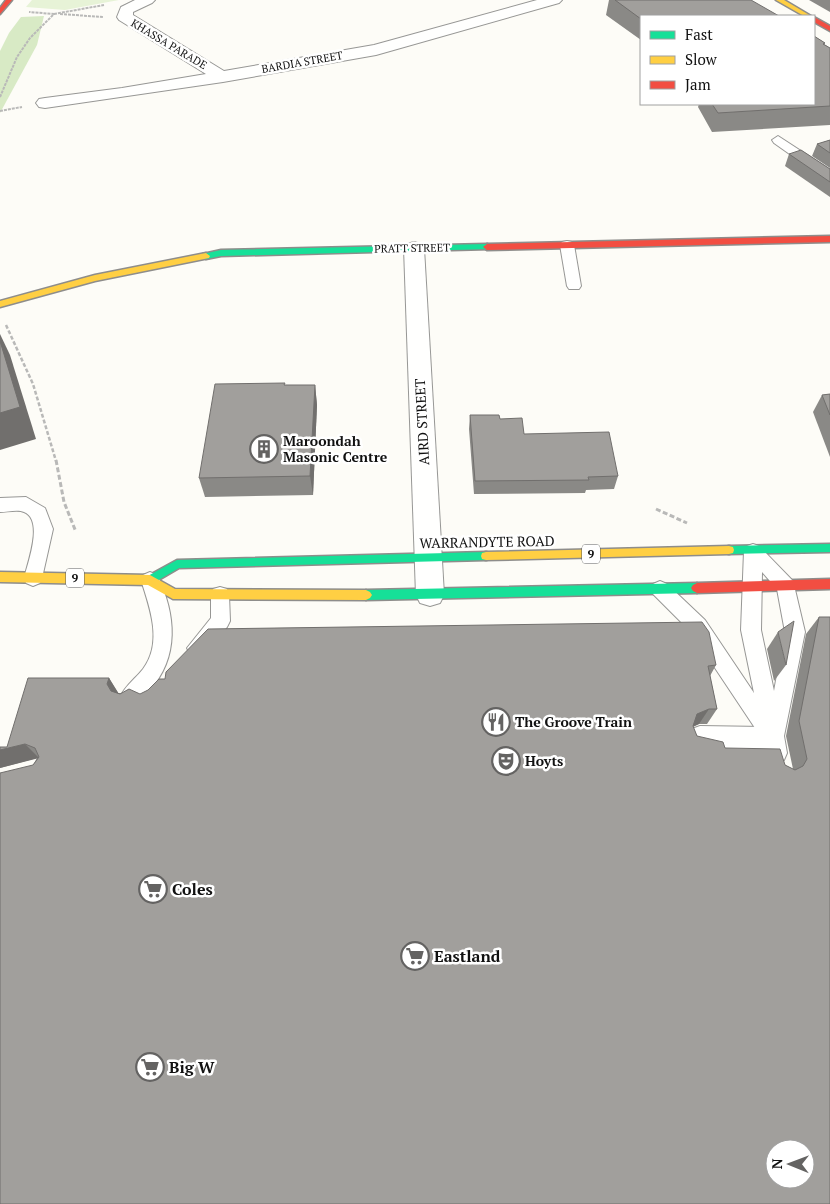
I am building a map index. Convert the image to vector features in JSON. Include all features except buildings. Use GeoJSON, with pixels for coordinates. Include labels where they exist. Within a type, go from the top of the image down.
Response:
{"type":"FeatureCollection","features":[{"type":"Feature","properties":{"kind":"main road"},"geometry":{"type":"LineString","coordinates":[[780,0],[806,15]]}},
{"type":"Feature","properties":{"kind":"main road"},"geometry":{"type":"LineString","coordinates":[[815,20],[830,28]]}},
{"type":"Feature","properties":{"kind":"main road","name":"PRATT STREET"},"geometry":{"type":"LineString","coordinates":[[0,304],[95,278],[214,254],[830,239]]}},
{"type":"Feature","properties":{"kind":"main road","name":"WARRANDYTE ROAD"},"geometry":{"type":"LineString","coordinates":[[150,580],[177,564],[830,548]]}},
{"type":"Feature","properties":{"kind":"main road"},"geometry":{"type":"LineString","coordinates":[[177,564],[220,595]]}},
{"type":"Feature","properties":{"kind":"main road","name":"9"},"geometry":{"type":"LineString","coordinates":[[0,577],[150,580]]}},
{"type":"Feature","properties":{"kind":"main road"},"geometry":{"type":"LineString","coordinates":[[150,580],[173,594],[220,595],[430,595],[830,584]]}},
{"type":"Feature","properties":{"kind":"street"},"geometry":{"type":"LineString","coordinates":[[127,12],[146,0]]}},
{"type":"Feature","properties":{"kind":"street","name":"BARDIA STREET"},"geometry":{"type":"LineString","coordinates":[[45,104],[376,50],[554,0]]}},
{"type":"Feature","properties":{"kind":"street","name":"KHASSA PARADE"},"geometry":{"type":"LineString","coordinates":[[127,12],[155,37],[223,76]]}},
{"type":"Feature","properties":{"kind":"street","name":"AIRD STREET"},"geometry":{"type":"LineString","coordinates":[[414,248],[430,595]]}},
{"type":"Feature","properties":{"kind":"street"},"geometry":{"type":"LineString","coordinates":[[700,740],[769,740]]}},
{"type":"Feature","properties":{"kind":"lane"},"geometry":{"type":"LineString","coordinates":[[778,140],[830,176]]}},
{"type":"Feature","properties":{"kind":"lane"},"geometry":{"type":"LineString","coordinates":[[567,245],[574,286]]}},
{"type":"Feature","properties":{"kind":"lane"},"geometry":{"type":"LineString","coordinates":[[0,504],[26,504],[39,512],[44,529],[33,578]]}},
{"type":"Feature","properties":{"kind":"lane"},"geometry":{"type":"LineString","coordinates":[[754,551],[786,586],[795,632],[769,740]]}},
{"type":"Feature","properties":{"kind":"lane"},"geometry":{"type":"LineString","coordinates":[[754,551],[751,586],[751,630],[769,740],[781,772]]}},
{"type":"Feature","properties":{"kind":"lane"},"geometry":{"type":"LineString","coordinates":[[150,580],[164,622],[162,650],[155,668],[138,699],[180,666],[220,621],[220,595]]}},
{"type":"Feature","properties":{"kind":"lane"},"geometry":{"type":"LineString","coordinates":[[660,589],[698,626],[769,740]]}},
{"type":"Feature","properties":{"kind":"path"},"geometry":{"type":"LineString","coordinates":[[0,97],[17,57],[30,38],[54,14],[108,4]]}},
{"type":"Feature","properties":{"kind":"path"},"geometry":{"type":"LineString","coordinates":[[26,12],[54,14],[127,12]]}},
{"type":"Feature","properties":{"kind":"path"},"geometry":{"type":"LineString","coordinates":[[4,321],[24,360],[52,445],[70,520],[76,532]]}},
{"type":"Feature","properties":{"kind":"green space"},"geometry":{"type":"Polygon","coordinates":[[[32,0],[119,0],[65,10],[26,7],[32,0]]]}},
{"type":"Feature","properties":{"kind":"green space"},"geometry":{"type":"Polygon","coordinates":[[[44,16],[37,45],[0,113],[0,51],[9,33],[21,17],[44,16]]]}},
{"type":"Feature","properties":{"kind":"traffic: fast"},"geometry":{"type":"LineString","coordinates":[[206,256],[221,253],[487,247]]}},
{"type":"Feature","properties":{"kind":"traffic: fast"},"geometry":{"type":"LineString","coordinates":[[729,550],[830,548]]}},
{"type":"Feature","properties":{"kind":"traffic: fast"},"geometry":{"type":"LineString","coordinates":[[150,580],[177,564],[486,556]]}},
{"type":"Feature","properties":{"kind":"traffic: fast"},"geometry":{"type":"LineString","coordinates":[[366,595],[697,588]]}},
{"type":"Feature","properties":{"kind":"traffic: slow"},"geometry":{"type":"LineString","coordinates":[[779,0],[806,15]]}},
{"type":"Feature","properties":{"kind":"traffic: slow"},"geometry":{"type":"LineString","coordinates":[[0,304],[95,278],[206,256]]}},
{"type":"Feature","properties":{"kind":"traffic: slow"},"geometry":{"type":"LineString","coordinates":[[486,556],[729,550]]}},
{"type":"Feature","properties":{"kind":"traffic: slow"},"geometry":{"type":"LineString","coordinates":[[0,577],[150,580],[173,594],[366,595]]}},
{"type":"Feature","properties":{"kind":"traffic: jam"},"geometry":{"type":"LineString","coordinates":[[0,12],[9,0]]}},
{"type":"Feature","properties":{"kind":"traffic: jam"},"geometry":{"type":"LineString","coordinates":[[815,20],[830,29]]}},
{"type":"Feature","properties":{"kind":"traffic: jam"},"geometry":{"type":"LineString","coordinates":[[487,247],[830,239]]}},
{"type":"Feature","properties":{"kind":"traffic: jam"},"geometry":{"type":"LineString","coordinates":[[697,588],[830,584]]}},
{"type":"Feature","properties":{"kind":"place","name":"Maroondah Masonic Centre"},"geometry":{"type":"Point","coordinates":[264,449]}},
{"type":"Feature","properties":{"kind":"place","name":"The Groove Train"},"geometry":{"type":"Point","coordinates":[496,722]}},
{"type":"Feature","properties":{"kind":"place","name":"Hoyts"},"geometry":{"type":"Point","coordinates":[506,761]}},
{"type":"Feature","properties":{"kind":"place","name":"Coles"},"geometry":{"type":"Point","coordinates":[153,889]}},
{"type":"Feature","properties":{"kind":"place","name":"Eastland"},"geometry":{"type":"Point","coordinates":[415,956]}},
{"type":"Feature","properties":{"kind":"place","name":"Big W"},"geometry":{"type":"Point","coordinates":[150,1067]}}]}
